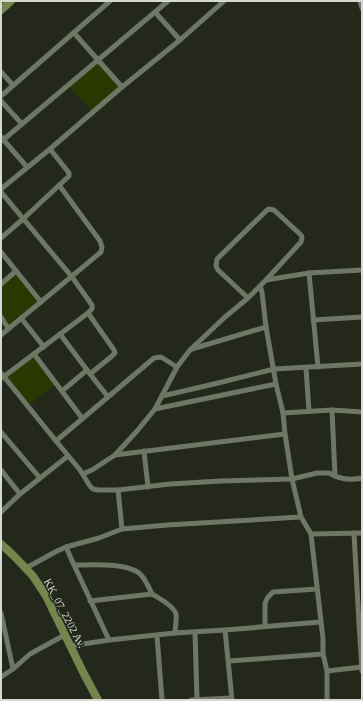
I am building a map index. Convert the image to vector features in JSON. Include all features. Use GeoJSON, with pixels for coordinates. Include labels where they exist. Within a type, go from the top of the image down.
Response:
{"type":"FeatureCollection","features":[{"type":"Feature","properties":{"kind":"main road"},"geometry":{"type":"LineString","coordinates":[[1,10],[11,1]]}},
{"type":"Feature","properties":{"kind":"main road","name":"KK_07_2202 Av."},"geometry":{"type":"LineString","coordinates":[[1,544],[33,576],[46,596],[98,700]]}},
{"type":"Feature","properties":{"kind":"main road"},"geometry":{"type":"LineString","coordinates":[[1,551],[10,558],[28,578],[41,597],[93,700]]}},
{"type":"Feature","properties":{"kind":"street"},"geometry":{"type":"LineString","coordinates":[[1,96],[110,1]]}},
{"type":"Feature","properties":{"kind":"street"},"geometry":{"type":"LineString","coordinates":[[27,167],[2,138],[22,124],[168,1]]}},
{"type":"Feature","properties":{"kind":"street"},"geometry":{"type":"LineString","coordinates":[[1,189],[180,40],[224,1]]}},
{"type":"Feature","properties":{"kind":"street"},"geometry":{"type":"LineString","coordinates":[[360,1],[362,8]]}},
{"type":"Feature","properties":{"kind":"street"},"geometry":{"type":"LineString","coordinates":[[155,12],[180,40]]}},
{"type":"Feature","properties":{"kind":"street"},"geometry":{"type":"LineString","coordinates":[[74,33],[122,87]]}},
{"type":"Feature","properties":{"kind":"street"},"geometry":{"type":"LineString","coordinates":[[1,72],[13,86]]}},
{"type":"Feature","properties":{"kind":"street"},"geometry":{"type":"LineString","coordinates":[[1,101],[22,124]]}},
{"type":"Feature","properties":{"kind":"street"},"geometry":{"type":"LineString","coordinates":[[1,238],[59,186],[68,176],[68,173],[50,149]]}},
{"type":"Feature","properties":{"kind":"street"},"geometry":{"type":"LineString","coordinates":[[1,335],[101,252],[102,247],[100,241],[59,186]]}},
{"type":"Feature","properties":{"kind":"street"},"geometry":{"type":"LineString","coordinates":[[1,192],[72,277],[92,305],[92,308],[88,313],[2,376],[80,470],[93,489],[118,490],[170,484],[292,479],[317,473],[329,472],[335,476],[348,480],[362,478]]}},
{"type":"Feature","properties":{"kind":"street"},"geometry":{"type":"LineString","coordinates":[[83,474],[92,470],[114,455],[137,431],[155,409],[177,367],[190,350],[225,317],[248,298],[301,242],[301,235],[274,210],[267,210],[216,262],[218,270],[248,298]]}},
{"type":"Feature","properties":{"kind":"street"},"geometry":{"type":"LineString","coordinates":[[1,252],[41,302]]}},
{"type":"Feature","properties":{"kind":"street"},"geometry":{"type":"LineString","coordinates":[[266,280],[309,273],[362,270]]}},
{"type":"Feature","properties":{"kind":"street"},"geometry":{"type":"LineString","coordinates":[[1,284],[16,271]]}},
{"type":"Feature","properties":{"kind":"street"},"geometry":{"type":"LineString","coordinates":[[309,273],[318,367]]}},
{"type":"Feature","properties":{"kind":"street"},"geometry":{"type":"LineString","coordinates":[[260,286],[276,384],[283,413],[292,479],[301,517],[311,534],[323,654],[327,671],[327,700]]}},
{"type":"Feature","properties":{"kind":"street"},"geometry":{"type":"LineString","coordinates":[[62,391],[115,353],[88,313]]}},
{"type":"Feature","properties":{"kind":"street"},"geometry":{"type":"LineString","coordinates":[[313,320],[362,316]]}},
{"type":"Feature","properties":{"kind":"street"},"geometry":{"type":"LineString","coordinates":[[1,317],[8,328]]}},
{"type":"Feature","properties":{"kind":"street"},"geometry":{"type":"LineString","coordinates":[[21,318],[44,346]]}},
{"type":"Feature","properties":{"kind":"street"},"geometry":{"type":"LineString","coordinates":[[190,350],[266,327]]}},
{"type":"Feature","properties":{"kind":"street"},"geometry":{"type":"LineString","coordinates":[[60,334],[108,397]]}},
{"type":"Feature","properties":{"kind":"street"},"geometry":{"type":"LineString","coordinates":[[34,354],[82,418]]}},
{"type":"Feature","properties":{"kind":"street"},"geometry":{"type":"LineString","coordinates":[[56,442],[82,418],[154,358],[161,357],[177,367]]}},
{"type":"Feature","properties":{"kind":"street"},"geometry":{"type":"LineString","coordinates":[[162,396],[274,369],[362,364]]}},
{"type":"Feature","properties":{"kind":"street"},"geometry":{"type":"LineString","coordinates":[[306,368],[310,411]]}},
{"type":"Feature","properties":{"kind":"street"},"geometry":{"type":"LineString","coordinates":[[155,409],[276,384]]}},
{"type":"Feature","properties":{"kind":"street"},"geometry":{"type":"LineString","coordinates":[[332,410],[335,476]]}},
{"type":"Feature","properties":{"kind":"street"},"geometry":{"type":"LineString","coordinates":[[283,413],[332,410],[362,412]]}},
{"type":"Feature","properties":{"kind":"street"},"geometry":{"type":"LineString","coordinates":[[1,432],[40,478]]}},
{"type":"Feature","properties":{"kind":"street"},"geometry":{"type":"LineString","coordinates":[[114,455],[285,434]]}},
{"type":"Feature","properties":{"kind":"street"},"geometry":{"type":"LineString","coordinates":[[144,451],[148,487]]}},
{"type":"Feature","properties":{"kind":"street"},"geometry":{"type":"LineString","coordinates":[[1,512],[20,494],[68,456]]}},
{"type":"Feature","properties":{"kind":"street"},"geometry":{"type":"LineString","coordinates":[[1,470],[20,494]]}},
{"type":"Feature","properties":{"kind":"street"},"geometry":{"type":"LineString","coordinates":[[118,490],[122,529]]}},
{"type":"Feature","properties":{"kind":"street"},"geometry":{"type":"LineString","coordinates":[[26,568],[66,547],[99,538],[122,529],[301,517]]}},
{"type":"Feature","properties":{"kind":"street"},"geometry":{"type":"LineString","coordinates":[[354,533],[362,671]]}},
{"type":"Feature","properties":{"kind":"street"},"geometry":{"type":"LineString","coordinates":[[311,534],[362,533]]}},
{"type":"Feature","properties":{"kind":"street"},"geometry":{"type":"LineString","coordinates":[[66,547],[109,640]]}},
{"type":"Feature","properties":{"kind":"street"},"geometry":{"type":"LineString","coordinates":[[74,565],[116,565],[140,574],[152,594],[176,613],[175,633]]}},
{"type":"Feature","properties":{"kind":"street"},"geometry":{"type":"LineString","coordinates":[[356,586],[362,585]]}},
{"type":"Feature","properties":{"kind":"street"},"geometry":{"type":"LineString","coordinates":[[266,626],[265,603],[273,592],[317,589]]}},
{"type":"Feature","properties":{"kind":"street"},"geometry":{"type":"LineString","coordinates":[[90,601],[152,594]]}},
{"type":"Feature","properties":{"kind":"street"},"geometry":{"type":"LineString","coordinates":[[1,613],[13,669]]}},
{"type":"Feature","properties":{"kind":"street"},"geometry":{"type":"LineString","coordinates":[[70,646],[175,633],[320,622]]}},
{"type":"Feature","properties":{"kind":"street"},"geometry":{"type":"LineString","coordinates":[[192,700],[231,699],[229,661],[225,630]]}},
{"type":"Feature","properties":{"kind":"street"},"geometry":{"type":"LineString","coordinates":[[195,632],[197,700]]}},
{"type":"Feature","properties":{"kind":"street"},"geometry":{"type":"LineString","coordinates":[[157,636],[162,700]]}},
{"type":"Feature","properties":{"kind":"street"},"geometry":{"type":"LineString","coordinates":[[1,677],[30,654],[61,638]]}},
{"type":"Feature","properties":{"kind":"street"},"geometry":{"type":"LineString","coordinates":[[229,661],[323,654]]}},
{"type":"Feature","properties":{"kind":"street"},"geometry":{"type":"LineString","coordinates":[[327,671],[362,667]]}},
{"type":"Feature","properties":{"kind":"green space"},"geometry":{"type":"Polygon","coordinates":[[[98,59],[122,87],[93,112],[68,85],[98,59]]]}},
{"type":"Feature","properties":{"kind":"green space"},"geometry":{"type":"Polygon","coordinates":[[[16,271],[41,302],[8,328],[1,317],[1,284],[16,271]]]}},
{"type":"Feature","properties":{"kind":"green space"},"geometry":{"type":"Polygon","coordinates":[[[34,354],[56,383],[28,407],[3,376],[34,354]]]}}]}
